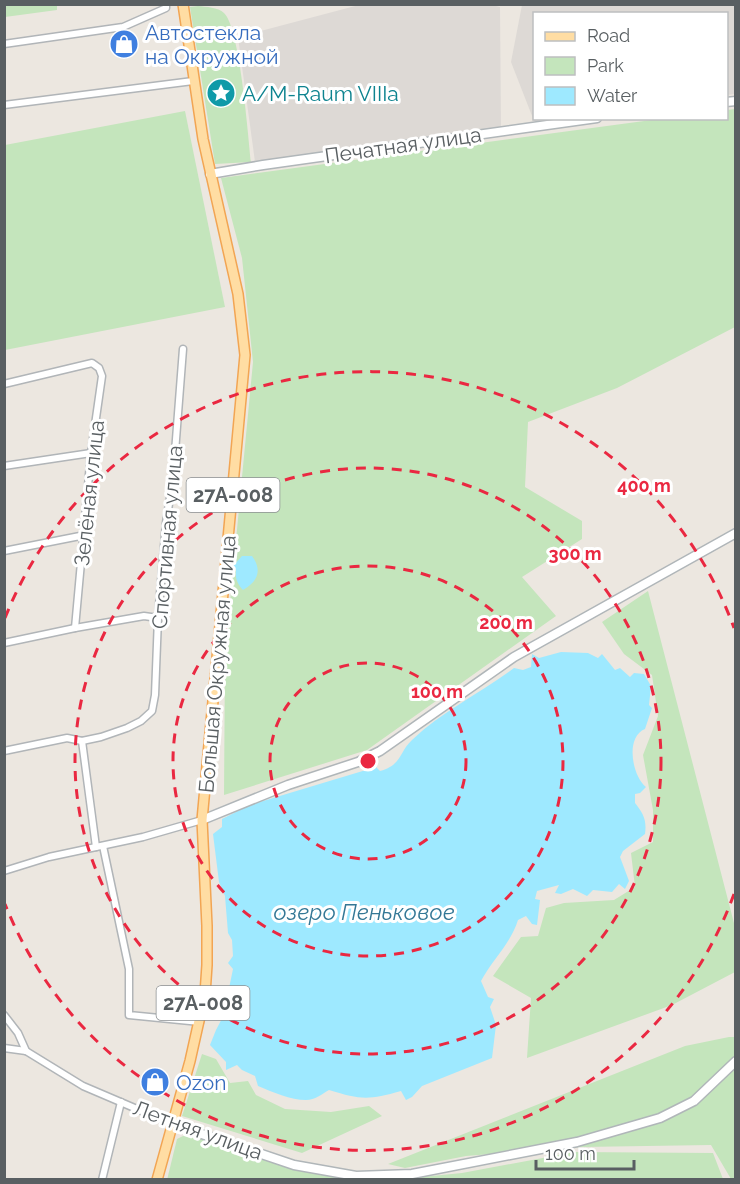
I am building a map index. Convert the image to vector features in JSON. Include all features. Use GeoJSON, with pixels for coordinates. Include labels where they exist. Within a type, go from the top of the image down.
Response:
{"type":"FeatureCollection","features":[{"type":"Feature","properties":{"kind":"main road","name":"Большая Окружная улица"},"geometry":{"type":"LineString","coordinates":[[157,1179],[200,1022],[207,964],[202,820],[245,355],[238,294],[210,174],[193,81],[183,4]]}},
{"type":"Feature","properties":{"kind":"street"},"geometry":{"type":"LineString","coordinates":[[4,44],[123,27],[166,8],[166,4]]}},
{"type":"Feature","properties":{"kind":"street"},"geometry":{"type":"LineString","coordinates":[[4,105],[193,81]]}},
{"type":"Feature","properties":{"kind":"street","name":"Печатная улица"},"geometry":{"type":"LineString","coordinates":[[210,174],[583,120]]}},
{"type":"Feature","properties":{"kind":"street","name":"Спортивная улица"},"geometry":{"type":"LineString","coordinates":[[82,741],[127,728],[141,721],[152,711],[155,695],[165,523],[173,478],[183,349]]}},
{"type":"Feature","properties":{"kind":"street","name":"Зелёная улица"},"geometry":{"type":"LineString","coordinates":[[4,384],[92,363],[99,368],[102,376],[91,453],[75,628]]}},
{"type":"Feature","properties":{"kind":"street"},"geometry":{"type":"LineString","coordinates":[[4,466],[91,453]]}},
{"type":"Feature","properties":{"kind":"street"},"geometry":{"type":"LineString","coordinates":[[4,871],[49,857],[100,847],[202,820],[288,785],[358,762],[380,751],[514,657],[735,533]]}},
{"type":"Feature","properties":{"kind":"street"},"geometry":{"type":"LineString","coordinates":[[4,551],[85,535]]}},
{"type":"Feature","properties":{"kind":"street"},"geometry":{"type":"LineString","coordinates":[[4,643],[144,616],[158,618]]}},
{"type":"Feature","properties":{"kind":"street"},"geometry":{"type":"LineString","coordinates":[[4,751],[68,738],[82,741],[100,847],[129,969],[129,1015],[200,1022]]}},
{"type":"Feature","properties":{"kind":"street"},"geometry":{"type":"LineString","coordinates":[[4,1016],[18,1033],[26,1051]]}},
{"type":"Feature","properties":{"kind":"street","name":"Летняя улица"},"geometry":{"type":"LineString","coordinates":[[4,1048],[26,1051],[83,1086],[172,1124],[294,1165],[356,1176],[412,1174],[577,1142],[660,1118],[694,1101],[735,1061]]}},
{"type":"Feature","properties":{"kind":"street"},"geometry":{"type":"LineString","coordinates":[[102,1179],[121,1102]]}},
{"type":"Feature","properties":{"kind":"shaded area"},"geometry":{"type":"Polygon","coordinates":[[[488,4],[500,7],[501,131],[255,162],[238,37],[359,5],[488,4]]]}},
{"type":"Feature","properties":{"kind":"shaded area"},"geometry":{"type":"Polygon","coordinates":[[[522,5],[735,5],[735,94],[728,95],[728,12],[533,12],[533,118],[511,62],[522,5]]]}},
{"type":"Feature","properties":{"kind":"green space"},"geometry":{"type":"Polygon","coordinates":[[[4,5],[57,5],[57,10],[5,17],[4,5]]]}},
{"type":"Feature","properties":{"kind":"green space"},"geometry":{"type":"Polygon","coordinates":[[[198,6],[221,11],[230,23],[239,60],[251,162],[215,164],[190,7],[198,6]]]}},
{"type":"Feature","properties":{"kind":"green space"},"geometry":{"type":"Polygon","coordinates":[[[735,109],[735,327],[617,388],[528,422],[525,487],[582,521],[582,539],[522,577],[556,616],[367,750],[224,795],[225,655],[253,362],[242,258],[221,178],[652,120],[728,120],[728,110],[735,109]]]}},
{"type":"Feature","properties":{"kind":"green space"},"geometry":{"type":"Polygon","coordinates":[[[185,111],[225,307],[5,350],[5,145],[185,111]]]}},
{"type":"Feature","properties":{"kind":"green space"},"geometry":{"type":"Polygon","coordinates":[[[648,591],[735,927],[735,972],[672,1005],[527,1058],[531,998],[493,976],[521,937],[538,936],[546,908],[564,903],[614,900],[635,887],[631,853],[653,842],[653,810],[643,755],[658,716],[652,675],[624,654],[602,622],[648,591]]]}},
{"type":"Feature","properties":{"kind":"green space"},"geometry":{"type":"Polygon","coordinates":[[[735,1037],[735,1179],[731,1179],[711,1145],[582,1147],[466,1156],[405,1168],[388,1164],[685,1046],[735,1037]]]}},
{"type":"Feature","properties":{"kind":"green space"},"geometry":{"type":"Polygon","coordinates":[[[202,1054],[216,1059],[230,1083],[248,1081],[256,1095],[285,1109],[331,1112],[369,1106],[382,1116],[302,1153],[182,1116],[202,1054]]]}},
{"type":"Feature","properties":{"kind":"green space"},"geometry":{"type":"Polygon","coordinates":[[[193,1131],[343,1179],[167,1180],[177,1139],[193,1131]]]}},
{"type":"Feature","properties":{"kind":"green space"},"geometry":{"type":"Polygon","coordinates":[[[575,1152],[713,1153],[723,1179],[401,1179],[462,1173],[575,1152]]]}},
{"type":"Feature","properties":{"kind":"water"},"geometry":{"type":"Polygon","coordinates":[[[242,556],[252,556],[258,571],[255,580],[243,590],[233,566],[242,556]]]}},
{"type":"Feature","properties":{"kind":"water","name":"озеро Пеньковое"},"geometry":{"type":"Polygon","coordinates":[[[561,652],[588,653],[598,658],[602,654],[615,670],[620,668],[630,677],[634,673],[644,674],[651,686],[649,705],[652,708],[645,729],[639,733],[633,748],[634,766],[641,782],[646,787],[640,793],[635,794],[635,803],[645,821],[645,834],[623,851],[620,857],[629,881],[625,889],[619,884],[612,892],[593,890],[587,896],[573,889],[561,894],[555,893],[559,885],[537,891],[535,899],[540,900],[537,925],[532,924],[526,916],[518,920],[511,936],[481,981],[488,997],[494,999],[490,1007],[496,1025],[492,1058],[422,1086],[406,1100],[401,1091],[365,1098],[329,1090],[312,1099],[294,1099],[258,1086],[255,1076],[237,1065],[226,1070],[226,1062],[210,1045],[228,1007],[227,998],[233,969],[228,963],[233,956],[232,940],[228,933],[225,896],[219,882],[213,834],[222,827],[222,819],[250,805],[376,767],[380,771],[387,768],[396,762],[412,740],[436,720],[514,668],[523,670],[531,667],[532,654],[539,658],[561,652]]]}},
{"type":"Feature","properties":{"kind":"place","name":"Автостекла на Окружной"},"geometry":{"type":"Point","coordinates":[124,44]}},
{"type":"Feature","properties":{"kind":"place","name":"A/M-Raum VIIIa"},"geometry":{"type":"Point","coordinates":[221,93]}},
{"type":"Feature","properties":{"kind":"place","name":"Ozon"},"geometry":{"type":"Point","coordinates":[155,1082]}}]}
